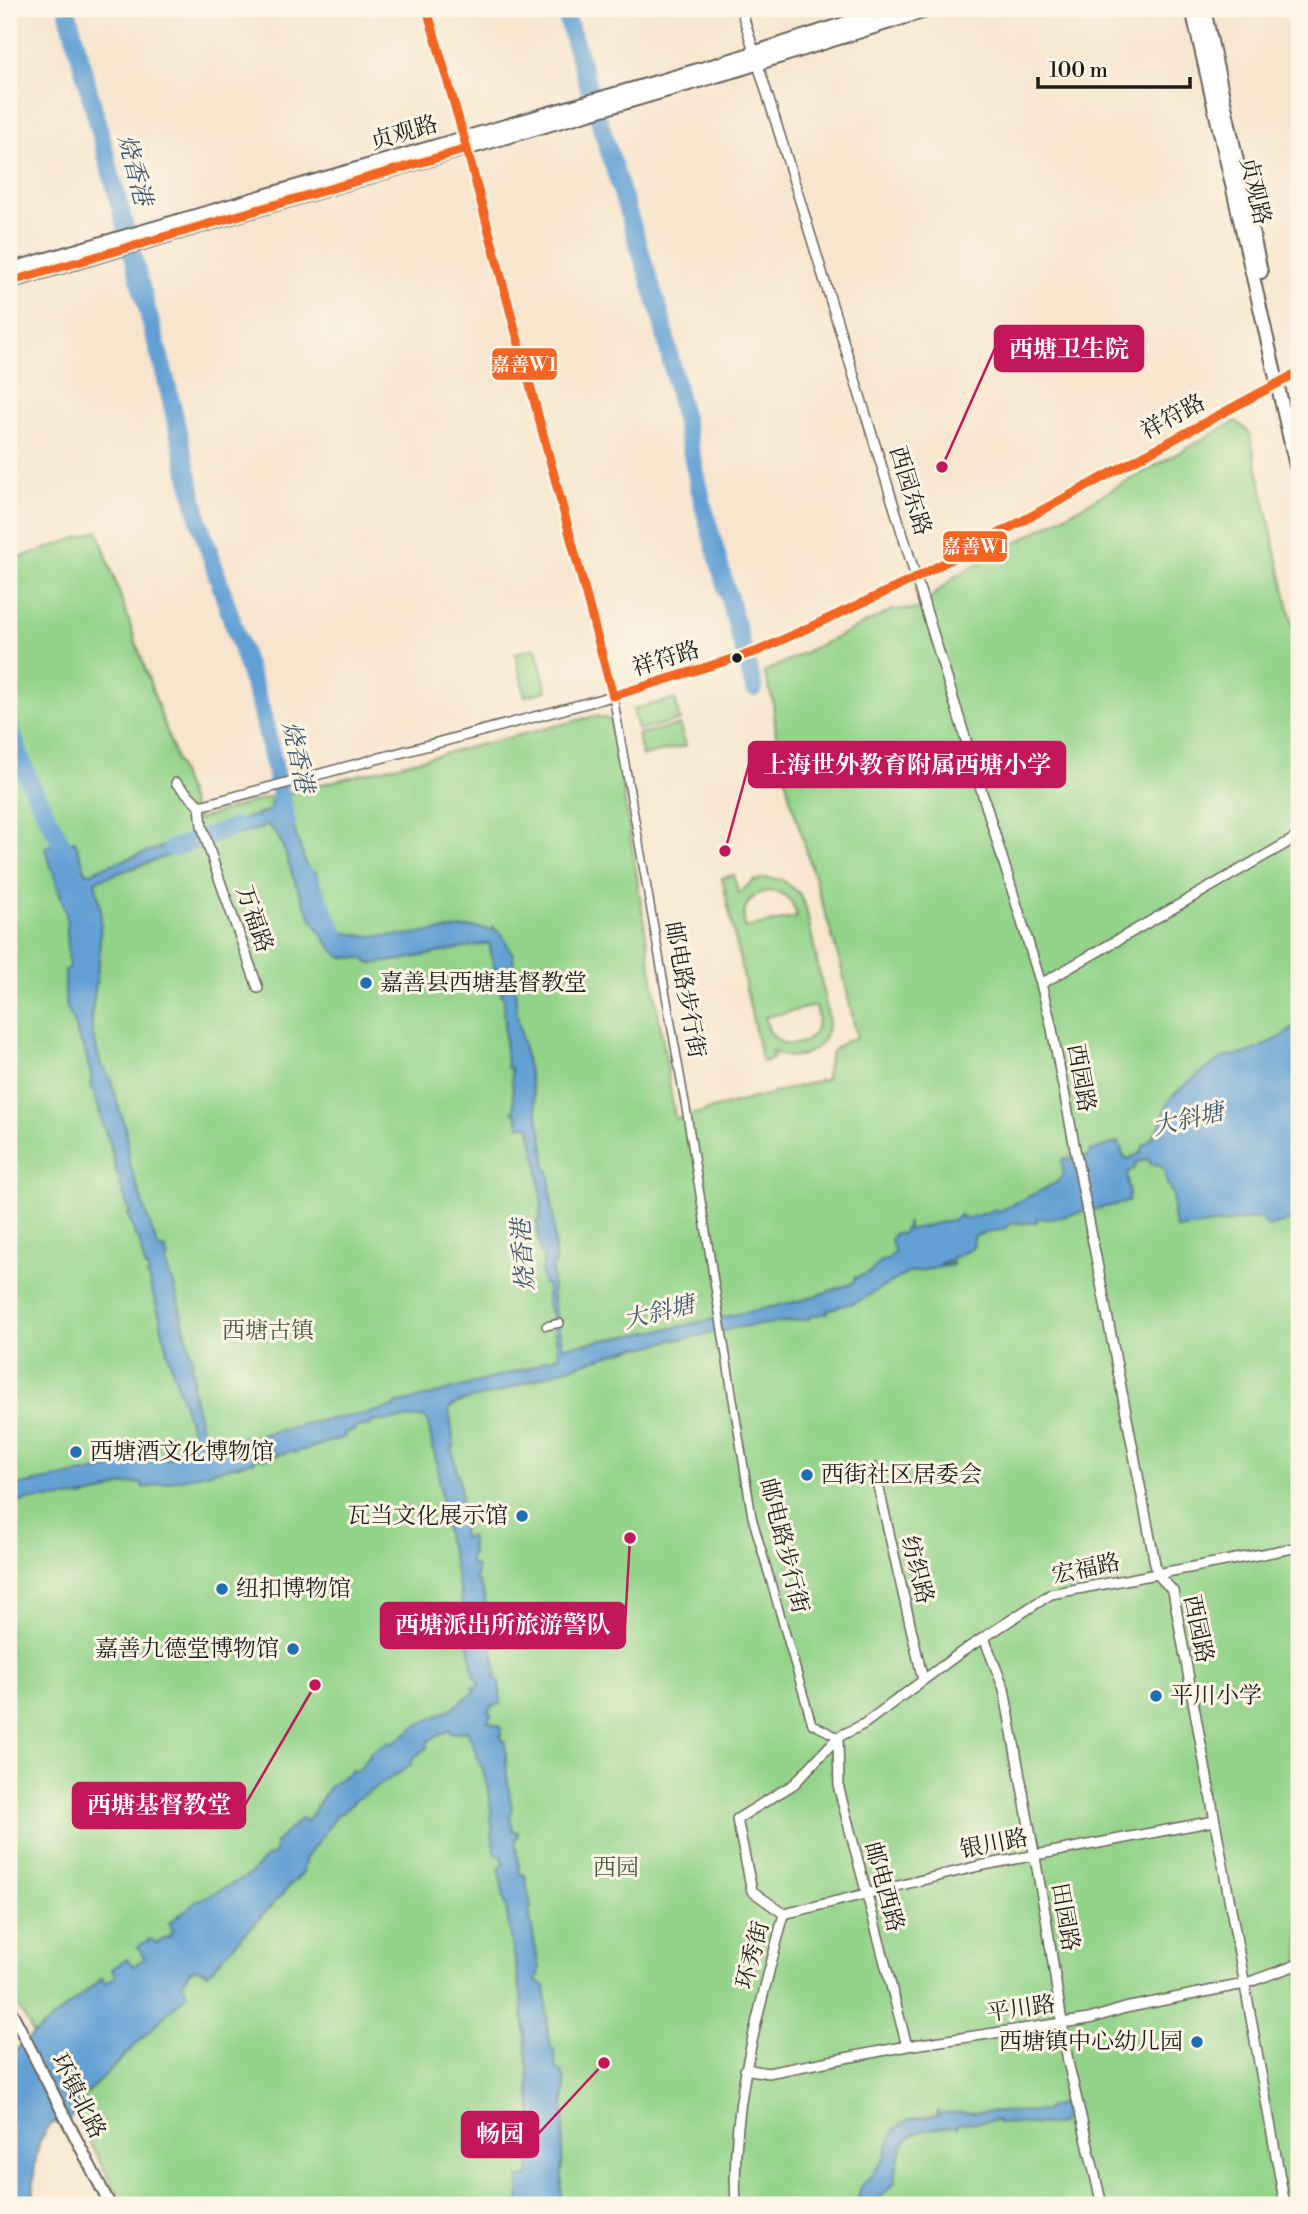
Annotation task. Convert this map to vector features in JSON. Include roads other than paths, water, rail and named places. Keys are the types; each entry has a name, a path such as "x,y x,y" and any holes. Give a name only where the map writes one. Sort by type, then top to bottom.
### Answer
{"main road":[{"path":"632,94 722,74 756,58 890,9"},
{"path":"632,94 931,9"},
{"name":"贞观路","path":"1192,9 1281,381"},
{"name":"贞观路","path":"1205,9 1281,381"},
{"name":"贞观路","path":"9,282 165,230 632,94"},
{"name":"贞观路","path":"9,271 107,248"},
{"path":"1281,381 1299,445"},
{"path":"1281,381 1299,479"}],"street":[{"path":"427,9 613,696"},
{"name":"西园东路","path":"741,9 1041,984"},
{"name":"祥符路","path":"200,806 613,696 758,651 916,579 1299,372"},
{"name":"邮电路步行街","path":"613,696 717,1293 752,1517 812,1724 838,1737"},
{"path":"176,783 200,806"},
{"name":"万福路","path":"200,806 202,826 214,864 258,988"},
{"path":"1041,984 1299,836"},
{"name":"西园路","path":"1041,984 1157,1574 1172,1591 1285,2205"},
{"path":"546,1326 560,1323"},
{"name":"纺织路","path":"874,1468 923,1680"},
{"name":"宏福路","path":"838,1737 864,1724 923,1680 1051,1594 1299,1547"},
{"name":"田园路","path":"984,1638 1004,1689 1071,2074 1102,2205"},
{"name":"邮电西路","path":"838,1737 839,1789 907,2046"},
{"name":"环秀街","path":"736,2205 736,2131 745,2069 784,1914 752,1891 737,1819 794,1784 838,1737"},
{"name":"银川路","path":"784,1914 866,1892 1034,1855 1214,1821"},
{"name":"平川路","path":"745,2069 768,2073 907,2046 1089,2019 1125,2008 1244,1984 1299,1964"},
{"name":"环镇北路","path":"10,2008 110,2205"}],"water":[{"name":"大斜塘","path":"284,799 309,874 315,871 323,892 314,897 322,917 330,926 343,932 379,936 474,927 491,930 494,927 494,930 500,931 513,955 517,1015 543,1141 546,1169 549,1170 555,1243 555,1266 552,1266 553,1302 563,1347 672,1328 799,1301 848,1285 854,1282 854,1278 871,1272 880,1262 889,1259 895,1252 891,1240 894,1233 902,1234 908,1222 908,1230 955,1219 960,1215 966,1219 997,1209 998,1212 1056,1183 1063,1175 1064,1159 1088,1157 1090,1151 1119,1142 1124,1157 1128,1159 1141,1153 1143,1146 1157,1130 1169,1101 1185,1085 1223,1058 1262,1046 1288,1032 1299,1022 1299,1218 1268,1227 1259,1218 1177,1229 1173,1217 1173,1195 1165,1173 1161,1165 1151,1164 1148,1159 1135,1163 1135,1168 1127,1174 1128,1202 1051,1219 1037,1218 1036,1223 1012,1223 1006,1228 974,1236 973,1248 940,1264 953,1262 953,1265 908,1273 859,1301 827,1310 828,1313 810,1316 810,1319 740,1327 643,1348 642,1346 494,1394 467,1400 449,1409 462,1513 467,1513 467,1525 462,1527 463,1538 470,1536 472,1553 469,1560 471,1565 476,1565 475,1578 485,1598 493,1638 496,1680 499,1681 501,1704 493,1705 488,1712 492,1716 487,1721 501,1727 501,1738 505,1742 512,1812 510,1815 513,1831 518,1832 515,1839 520,1874 525,1875 531,1907 529,1911 539,1969 536,1982 545,1986 548,2038 551,2048 554,2049 556,2070 561,2071 565,2079 561,2205 519,2205 520,2178 529,2177 533,2132 522,2000 499,1869 504,1864 501,1856 495,1854 490,1799 474,1748 467,1731 451,1733 449,1730 428,1741 428,1747 414,1757 410,1766 339,1813 306,1858 303,1872 208,1973 198,1969 191,1970 182,1983 187,1994 80,2100 70,2118 64,2122 53,2123 44,2132 35,2164 35,2205 9,2205 9,2055 102,1978 105,1983 115,1977 112,1969 127,1959 133,1966 145,1958 138,1947 150,1939 157,1943 170,1936 172,1930 169,1923 197,1901 250,1875 265,1858 275,1853 275,1843 301,1818 307,1822 330,1786 353,1770 355,1772 361,1768 366,1758 370,1758 369,1754 388,1741 392,1744 416,1726 449,1710 475,1691 472,1687 479,1686 466,1639 468,1628 464,1618 462,1593 447,1541 435,1452 428,1422 424,1417 371,1422 371,1425 355,1427 355,1430 344,1433 345,1437 294,1453 292,1451 263,1459 262,1457 144,1488 141,1483 122,1485 81,1497 28,1500 9,1504 9,1487 186,1454 193,1435 167,1352 139,1239 136,1238 128,1214 130,1213 119,1182 120,1176 117,1175 108,1136 95,1101 95,1093 92,1091 84,1046 65,1001 65,970 69,968 66,913 45,847 75,841 86,872 92,873 193,836 197,846 95,881 101,910 99,962 91,1019 100,1062 110,1078 126,1131 129,1162 157,1245 161,1250 165,1248 168,1259 165,1261 173,1281 192,1358 194,1382 191,1383 205,1446 209,1446 212,1440 254,1436 394,1407 394,1404 535,1366 559,1356 550,1308 547,1305 547,1285 544,1285 541,1270 543,1255 540,1255 537,1221 541,1220 539,1210 542,1208 537,1159 529,1125 520,1126 516,1113 513,1112 511,1068 507,1068 504,998 500,995 503,992 496,989 498,985 489,943 370,964 363,958 340,957 312,920 277,835 267,824 262,828 216,841 212,830 270,810 270,802"},
{"path":"1070,2101 1072,2110 1058,2125 998,2123 997,2120 958,2124 958,2129 957,2126 917,2133 904,2144 895,2183 871,2205 856,2205 861,2187 883,2161 895,2128 908,2120 936,2116 938,2112 939,2116 942,2113 1045,2111"}],"waterway":[{"name":"烧香港","path":"67,9 165,376 200,524 261,708 287,822"},
{"path":"564,9 661,317 704,509 754,688"},
{"path":"9,724 28,779 72,864"},
{"path":"172,848 235,827"},
{"name":"烧香港","path":"306,875 340,942 345,943"}],"place":[{"name":"西塘卫生院","path":"942,467"},
{"name":"上海世外教育附属西塘小学","path":"725,851"},
{"name":"嘉善县西塘基督教堂","path":"366,983"},
{"name":"西塘酒文化博物馆","path":"76,1452"},
{"name":"西街社区居委会","path":"807,1475"},
{"name":"瓦当文化展示馆","path":"522,1516"},
{"name":"西塘派出所旅游警队","path":"630,1538"},
{"name":"纽扣博物馆","path":"222,1589"},
{"name":"嘉善九德堂博物馆","path":"293,1649"},
{"name":"西塘基督教堂","path":"315,1685"},
{"name":"平川小学","path":"1156,1696"},
{"name":"西塘镇中心幼儿园","path":"1197,2042"},
{"name":"畅园","path":"604,2063"}],"park label":[{"name":"西塘古镇","path":"268,1331"},
{"name":"西园","path":"616,1868"}]}
